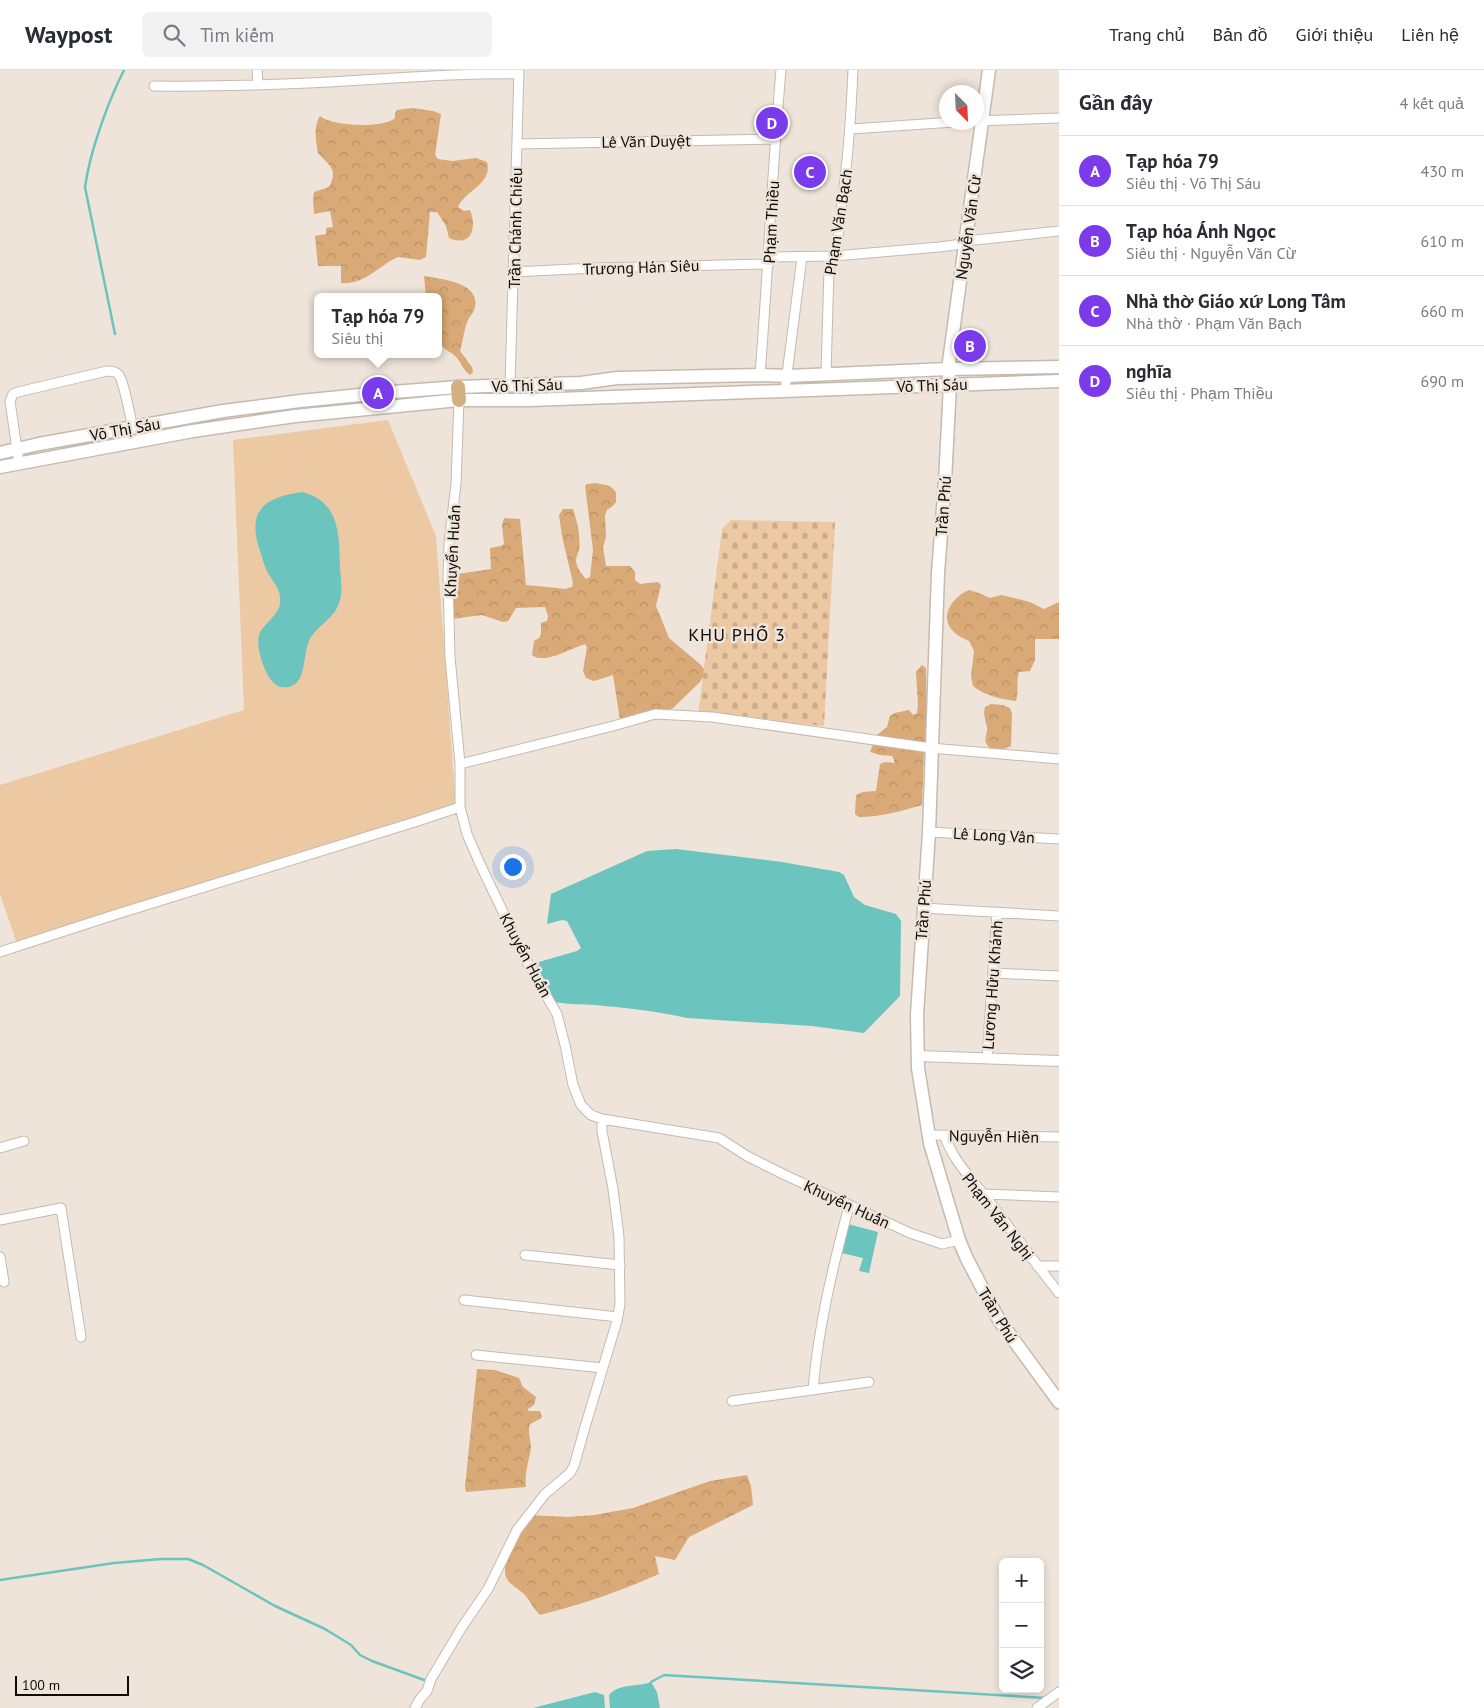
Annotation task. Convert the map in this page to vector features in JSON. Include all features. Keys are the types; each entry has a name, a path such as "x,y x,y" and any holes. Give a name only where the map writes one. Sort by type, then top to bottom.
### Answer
{"main road":[{"name":"Nguyễn Văn Cừ","path":"984,93 988,70"},
{"name":"Nguyễn Văn Cừ","path":"950,384 948,369 966,241 978,130"},
{"name":"Võ Thị Sáu","path":"0,468 193,431 459,394 510,385 581,383 617,378 788,376 948,369 1059,367"},
{"name":"Võ Thị Sáu","path":"0,452 223,411 300,401 459,394 530,400 950,384 1059,382"},
{"name":"Trần Phú","path":"950,384 938,573 932,748 917,1015 920,1081 928,1135 959,1240 967,1259 999,1320 1059,1402"}],"street":[{"path":"257,70 258,85"},
{"name":"Phạm Thiều","path":"760,375 781,70"},
{"name":"Phạm Văn Bạch","path":"826,374 829,269 835,256 851,129 853,70"},
{"path":"154,86 258,85 434,74 519,72"},
{"name":"Trần Chánh Chiếu","path":"510,385 519,72"},
{"path":"984,121 1059,118"},
{"path":"851,129 939,123"},
{"name":"Lê Văn Duyệt","path":"517,144 775,139"},
{"name":"Trương Hán Siêu","path":"513,272 769,261 939,247 955,245 966,241 1059,231"},
{"path":"785,390 802,258"},
{"path":"19,463 10,401 13,394 107,371 114,372 120,376 133,428"},
{"name":"Khuyển Huấn","path":"459,394 455,496 449,543 448,578 450,657 460,764 460,807 467,834 480,864 529,966 557,1014 566,1045 573,1086 581,1105 591,1115 602,1119 719,1138 747,1156 849,1206 910,1232 938,1243 946,1244 959,1240"},
{"path":"460,764 655,714 712,717 932,748 1059,759"},
{"path":"0,952 106,917 460,807"},
{"name":"Lê Long Vân","path":"928,832 1059,839"},
{"path":"924,908 1059,916"},
{"name":"Lương Hữu Khánh","path":"987,1058 997,912"},
{"path":"993,974 1059,976"},
{"path":"918,1056 1059,1061"},
{"path":"416,1708 462,1627 490,1585 517,1530 545,1494 570,1473 574,1466 618,1317 620,1304 620,1265 613,1189 602,1130 602,1119"},
{"name":"Nguyễn Hiền","path":"928,1135 1059,1137"},
{"name":"Phạm Văn Nghị","path":"944,1135 955,1159 968,1178 984,1194 1059,1293"},
{"path":"0,1148 24,1141"},
{"path":"984,1194 1059,1197"},
{"path":"813,1390 816,1351 839,1243 849,1206"},
{"path":"0,1220 61,1208 81,1337"},
{"path":"525,1255 620,1265"},
{"path":"0,1257 4,1282"},
{"path":"1037,1266 1059,1266"},
{"path":"464,1300 618,1317"},
{"path":"476,1355 603,1368"},
{"path":"732,1401 869,1382"},
{"path":"1037,1708 1058,1696"}],"green space":[{"path":"412,108 441,114 435,155 438,159 452,161 476,158 487,162 488,170 486,176 458,207 464,211 470,210 473,223 471,234 463,240 449,238 446,226 437,212 430,212 426,257 420,260 398,257 364,278 350,283 341,283 341,266 318,266 315,236 326,234 326,228 333,227 330,211 314,214 313,198 314,192 329,187 333,171 318,153 316,125 318,120 320,116 345,124 380,124 395,118 397,110"},
{"path":"424,276 458,283 472,292 475,299 475,307 468,320 460,351 472,367 473,372 470,375 457,358 442,345 442,293 426,293"},
{"path":"388,420 436,536 456,809 17,944 0,894 0,785 244,710 233,440"},
{"path":"596,483 610,486 616,495 616,502 607,510 605,516 606,537 603,547 606,566 630,566 635,572 635,580 640,584 658,582 661,585 656,606 669,638 701,665 706,672 700,682 673,708 620,720 613,675 594,681 586,678 583,671 587,647 585,644 551,657 537,658 532,655 534,641 541,634 541,623 547,621 548,616 545,607 516,608 508,621 503,622 482,615 452,619 451,575 491,569 490,548 504,544 502,525 504,518 520,519 526,585 565,589 572,587 573,583 559,515 563,509 573,509 579,540 577,564 586,579 590,577 593,550 585,486"},
{"path":"731,520 835,522 824,726 698,715 722,529"},
{"path":"969,590 990,598 1001,595 1030,602 1044,609 1059,602 1059,639 1035,639 1035,660 1030,671 1019,672 1016,701 988,695 973,686 971,676 974,651 969,641 952,630 947,618 954,601"},
{"path":"922,665 926,668 927,731 924,751 922,805 883,815 859,817 855,814 856,795 863,792 876,791 880,764 885,762 894,763 892,756 870,752 877,735 887,727 890,716 895,713 909,710 913,715 917,713 916,672"},
{"path":"991,704 1010,708 1012,714 1011,746 993,749 986,743 987,729 984,710 985,707"},
{"path":"477,1369 495,1370 519,1378 523,1387 536,1397 534,1405 528,1411 540,1411 542,1418 530,1424 529,1427 531,1448 526,1472 526,1487 466,1492"},
{"path":"747,1475 751,1486 753,1505 689,1537 675,1560 655,1556 659,1574 600,1597 540,1615 526,1596 506,1577 506,1562 529,1515 568,1517 594,1515 633,1508 710,1481"}],"water":[{"path":"302,492 315,497 324,504 331,512 335,522 339,544 341,595 337,609 309,641 300,678 290,687 281,687 271,680 267,673 259,648 259,635 279,608 280,595 263,561 256,535 256,523 262,507 269,502 278,497"},
{"path":"676,849 782,862 839,872 844,875 854,897 865,905 896,914 901,921 900,996 864,1033 812,1026 687,1018 664,1013 556,1002 539,977 535,966 539,962 577,951 581,948 567,921 562,920 547,924 551,894 647,851"},
{"path":"844,1223 878,1232 869,1273 859,1271 863,1258 837,1252"},
{"path":"651,1682 657,1692 660,1708 610,1708 609,1695 613,1691"},
{"path":"595,1692 604,1695 605,1708 533,1708"}],"waterway":[{"path":"115,334 85,187 100,127 124,70"},
{"path":"0,1580 114,1563 188,1559 203,1565 275,1606 325,1629 351,1645 360,1655 424,1680"},
{"path":"651,1682 664,1675 1045,1698"}],"place":[{"name":"nghĩa","path":"772,123"},
{"name":"Nhà thờ Giáo xứ Long Tâm","path":"810,172"},
{"name":"Tạp hóa Ánh Ngọc","path":"970,346"},
{"name":"Tạp hóa 79","path":"378,393"}],"district":[{"name":"KHU PHỐ 3","path":"737,634"}]}
